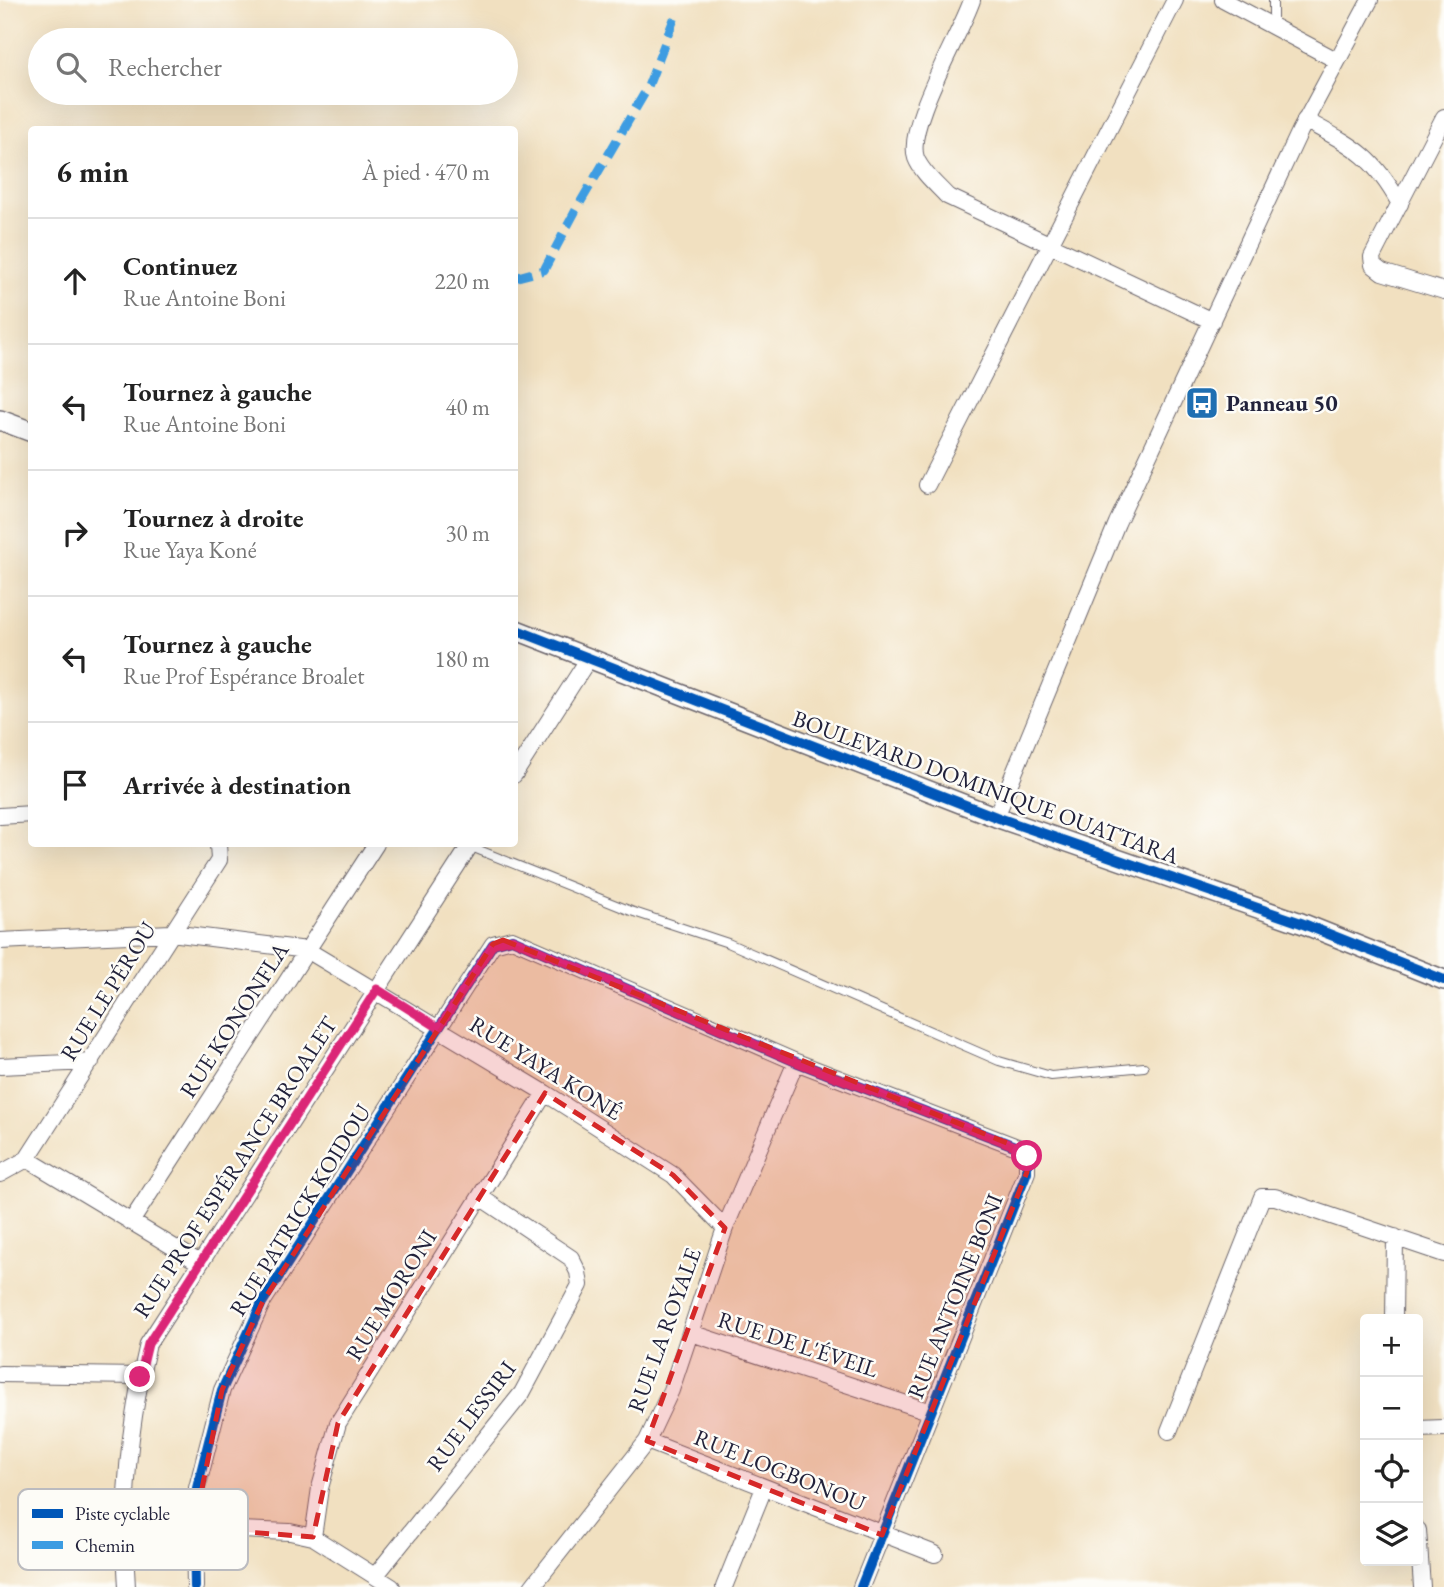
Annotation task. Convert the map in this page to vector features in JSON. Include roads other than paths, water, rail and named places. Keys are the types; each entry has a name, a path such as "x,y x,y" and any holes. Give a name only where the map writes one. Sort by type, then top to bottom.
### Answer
{"street":[{"path":"972,0 965,23 945,57 926,104 915,145 916,158 927,175 947,196 1212,321"},
{"path":"927,485 1175,0"},
{"path":"1223,0 1336,60"},
{"path":"996,817 1117,523 1305,120 1370,0"},
{"path":"1444,117 1373,257 1373,265 1382,272 1444,291"},
{"path":"1305,120 1363,152 1383,174 1400,204"},
{"path":"0,420 28,430"},
{"name":"BOULEVARD DOMINIQUE OUATTARA","path":"518,631 996,817 1301,923 1444,980"},
{"path":"518,769 589,658"},
{"path":"0,816 28,814"},
{"name":"RUE LE PÉROU","path":"27,1159 219,860 218,847"},
{"name":"RUE KONONFLA","path":"131,1222 374,847"},
{"name":"RUE PROF ESPÉRANCE BROALET","path":"127,1489 134,1403 148,1344 469,847"},
{"name":"RUE YAYA KONÉ","path":"0,940 171,933 307,950 377,989 673,1175 724,1228"},
{"name":"RUE ANTOINE BONI","path":"439,1028 493,944 512,939 796,1062 1017,1147 1027,1156 1027,1172 861,1587"},
{"name":"RUE PATRICK KOIDOU","path":"197,1489 222,1390 262,1303 439,1028"},
{"path":"0,1066 91,1062"},
{"name":"RUE LA ROYALE","path":"532,1587 647,1441 671,1390 724,1228 796,1062"},
{"name":"RUE MORONI","path":"313,1537 320,1488 338,1423 545,1093"},
{"path":"0,1174 27,1159 200,1264"},
{"path":"1169,1431 1262,1197 1275,1196 1444,1254"},
{"name":"RUE LESSIRI","path":"376,1575 522,1393 580,1285 578,1272 570,1258 480,1197"},
{"path":"1394,1314 1395,1237"},
{"name":"RUE DE L'ÉVEIL","path":"691,1333 931,1412"},
{"path":"0,1374 140,1377"},
{"path":"1423,1429 1444,1428"},
{"name":"RUE LOGBONOU","path":"647,1441 936,1554"},
{"path":"724,1587 764,1488"},
{"path":"248,1530 290,1532 313,1537 391,1587"},
{"path":"1421,1566 1422,1587"}],"lane":[{"path":"1273,0 1273,27"},
{"path":"475,847 631,911 728,943 999,1061 1051,1076 1144,1067"}],"place":[{"name":"Panneau 50","path":"1202,403"}]}
